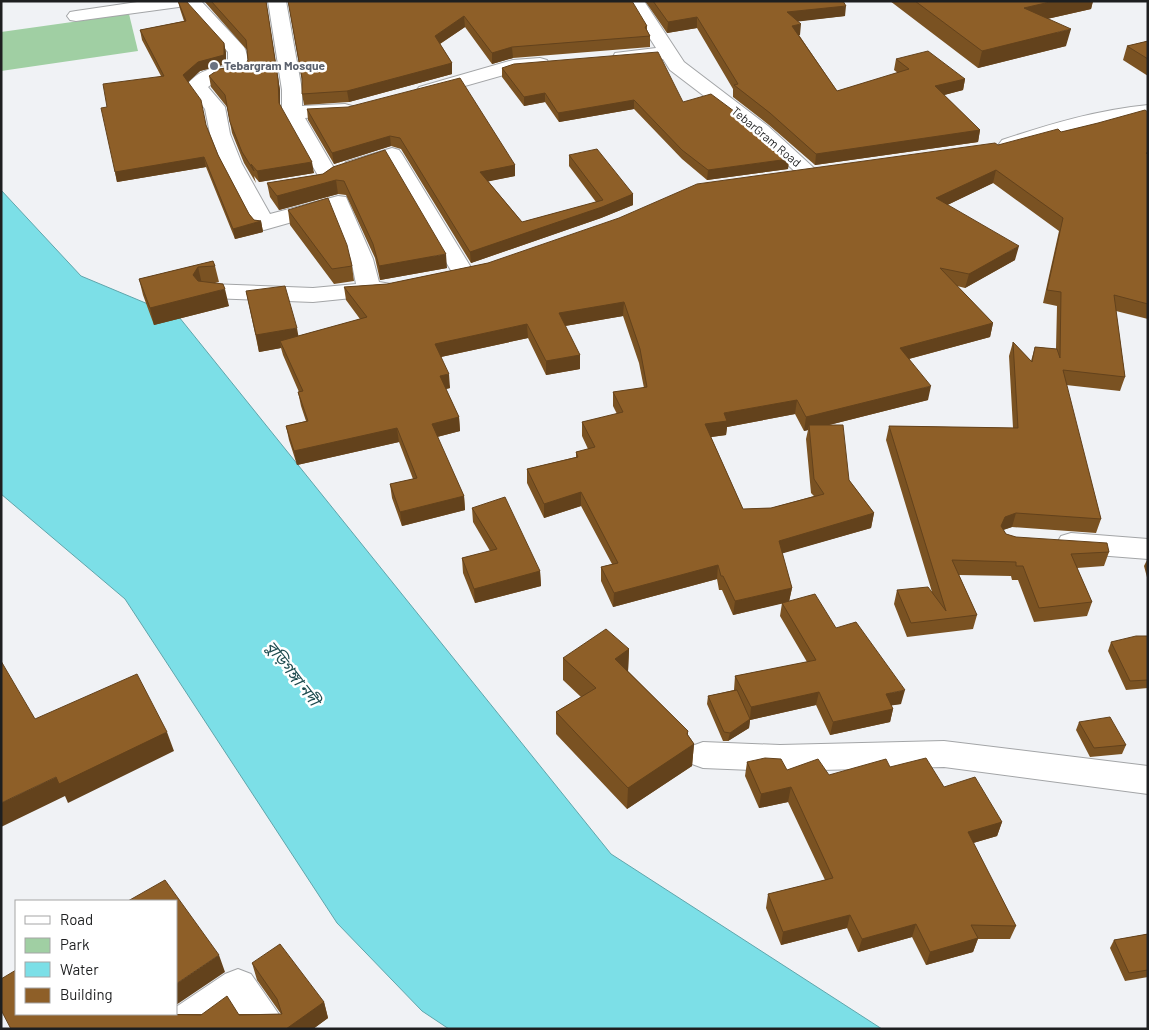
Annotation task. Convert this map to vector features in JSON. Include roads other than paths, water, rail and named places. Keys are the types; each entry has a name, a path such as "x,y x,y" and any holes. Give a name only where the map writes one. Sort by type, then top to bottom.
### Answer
{"street":[{"path":"76,16 185,1"},
{"path":"191,1 237,51 238,71 215,73 198,85 204,96 215,107 220,134 232,164 256,191 264,223 338,202 362,259 369,289"},
{"path":"277,1 292,90 292,113 318,179 392,154 463,274"},
{"name":"TebarGram Road","path":"635,1 677,66 817,172 780,176"},
{"path":"600,59 668,53"},
{"path":"412,95 513,66 561,62"},
{"path":"292,113 349,110 367,105"},
{"path":"986,148 1004,146 1080,121 1123,113 1148,111"},
{"path":"1123,113 1148,122"},
{"path":"210,291 313,295 369,289 388,289 407,285"},
{"path":"1041,541 1148,549"},
{"path":"703,755 780,758 944,754 1148,780"},
{"path":"175,1029 238,986 267,1029"}],"water":[{"name":"বুড়িগঙ্গা নদী","path":"1,190 81,276 179,317 611,854 882,1029 449,1029 422,1011 337,923 125,599 1,494"}],"place":[{"name":"Tebargram Mosque","path":"214,66"}]}
